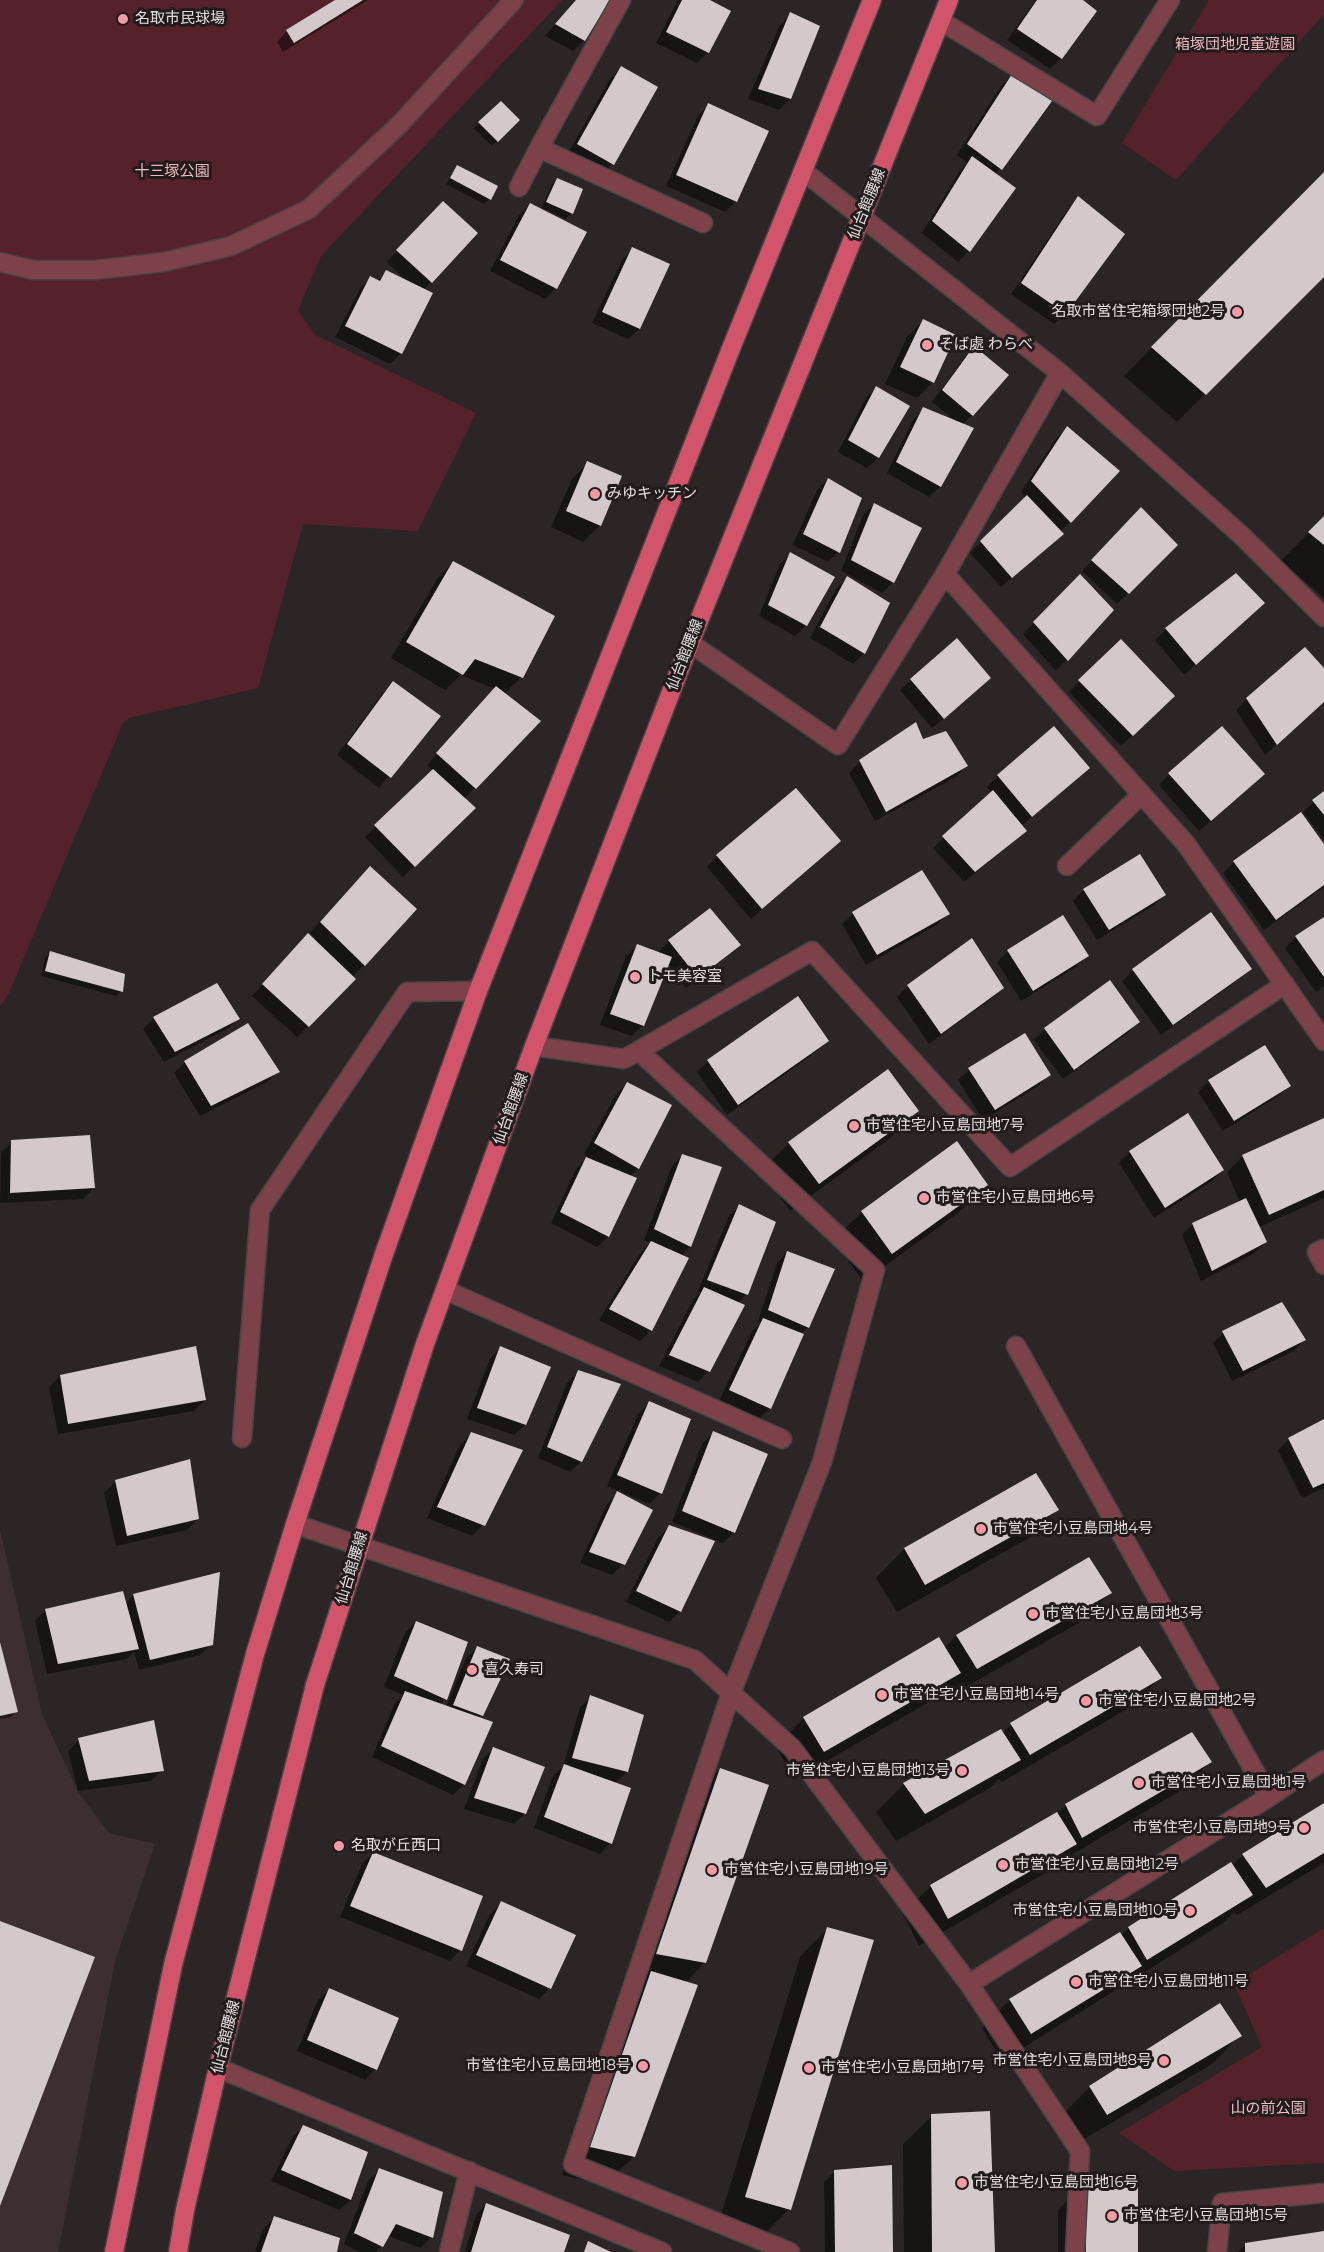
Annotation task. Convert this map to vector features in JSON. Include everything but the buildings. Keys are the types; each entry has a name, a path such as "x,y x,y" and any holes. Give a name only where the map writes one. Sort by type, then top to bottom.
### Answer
{"main road":[{"path":"114,2252 173,1965 255,1654 295,1524 384,1254 478,991 872,0"},
{"name":"仙台館腰線","path":"178,2252 185,2210 218,2068 315,1685 425,1344 534,1046 690,643 949,0"}],"street":[{"path":"0,262 33,270 95,270 164,262 231,246 309,209 399,125 514,0"},
{"path":"519,187 621,0"},
{"path":"941,21 1097,116 1170,0"},
{"path":"539,148 703,223"},
{"path":"803,171 1060,374 1241,535 1324,617"},
{"path":"690,643 838,744 945,574 1060,374"},
{"path":"945,574 1186,844 1324,1041"},
{"path":"1067,866 1142,794"},
{"path":"534,1046 624,1059 812,951 1010,1167 1285,984"},
{"path":"242,1438 260,1210 408,992 478,991"},
{"path":"639,1051 875,1270 822,1462 731,1693 573,2164 790,2252"},
{"path":"1324,1248 1317,1252 1324,1265"},
{"path":"445,1290 782,1439"},
{"path":"1016,1346 1269,1797"},
{"path":"295,1524 695,1660 792,1748 969,1984 1080,2151 1075,2252"},
{"path":"969,1984 1269,1797 1324,1760"},
{"path":"218,2068 662,2252"},
{"path":"449,2252 469,2171"},
{"path":"1217,2252 1222,2203 1324,2193"}],"shaded area":[{"path":"0,1529 42,1714 78,1792 109,1833 155,1844 115,1961 58,2252 0,2252"}],"green space":[{"name":"十三塚公園","path":"0,0 562,0 321,256 298,310 315,335 476,413 418,531 303,524 258,688 129,718 123,723 9,993 0,1006"},
{"name":"箱塚団地児童遊園","path":"1209,0 1324,0 1324,14 1176,180 1122,143"},
{"name":"山の前公園","path":"1324,1928 1324,2163 1174,2171 1119,2133 1262,2047 1234,1984"}],"place":[{"name":"名取市民球場","path":"123,19"},
{"name":"名取市営住宅箱塚団地2号","path":"1237,312"},
{"name":"そば處 わらべ","path":"927,345"},
{"name":"みゆキッチン","path":"595,494"},
{"name":"トモ美容室","path":"635,977"},
{"name":"市営住宅小豆島団地7号","path":"854,1126"},
{"name":"市営住宅小豆島団地6号","path":"924,1198"},
{"name":"市営住宅小豆島団地4号","path":"981,1529"},
{"name":"市営住宅小豆島団地3号","path":"1033,1614"},
{"name":"喜久寿司","path":"472,1670"},
{"name":"市営住宅小豆島団地14号","path":"882,1695"},
{"name":"市営住宅小豆島団地2号","path":"1086,1701"},
{"name":"市営住宅小豆島団地13号","path":"962,1771"},
{"name":"市営住宅小豆島団地1号","path":"1139,1783"},
{"name":"市営住宅小豆島団地9号","path":"1304,1828"},
{"name":"名取が丘西口","path":"339,1846"},
{"name":"市営住宅小豆島団地12号","path":"1003,1865"},
{"name":"市営住宅小豆島団地19号","path":"712,1870"},
{"name":"市営住宅小豆島団地10号","path":"1190,1911"},
{"name":"市営住宅小豆島団地11号","path":"1076,1982"},
{"name":"市営住宅小豆島団地8号","path":"1164,2061"},
{"name":"市営住宅小豆島団地18号","path":"643,2066"},
{"name":"市営住宅小豆島団地17号","path":"809,2068"},
{"name":"市営住宅小豆島団地16号","path":"962,2183"},
{"name":"市営住宅小豆島団地15号","path":"1112,2216"}]}
